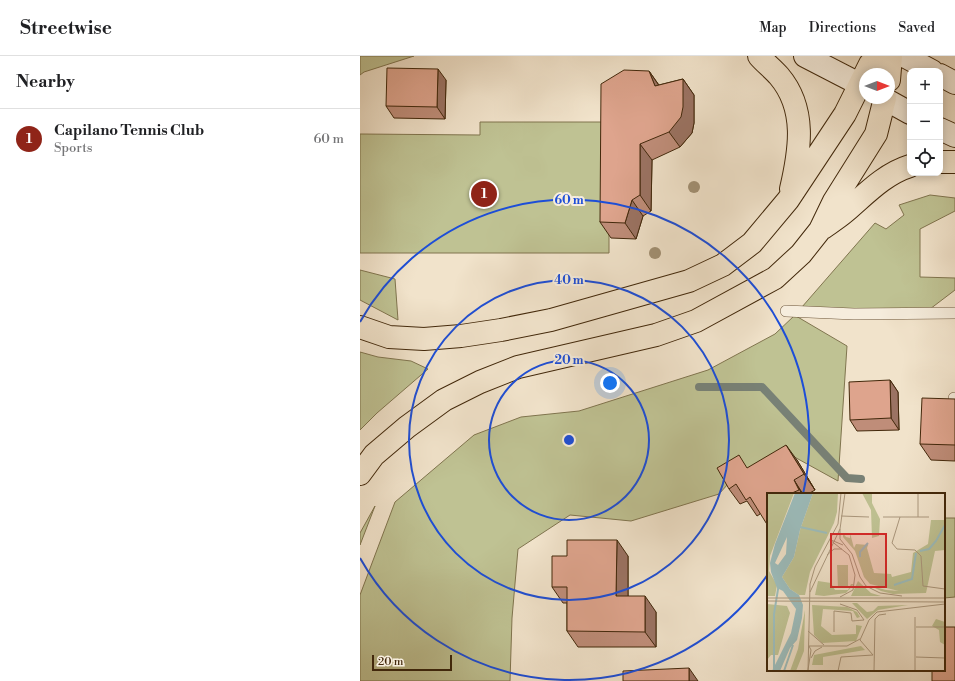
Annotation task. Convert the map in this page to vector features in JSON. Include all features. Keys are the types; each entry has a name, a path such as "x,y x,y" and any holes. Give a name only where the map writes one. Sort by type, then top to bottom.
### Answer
{"highway":[{"path":"758,56 779,76 791,95 796,111 800,135 799,156 788,200"},
{"path":"868,68 870,64 881,56"},
{"path":"889,68 891,56"},
{"path":"360,327 389,337 424,339 461,336 551,320 690,281 723,265 752,244 788,200 845,114 859,89"},
{"path":"360,474 374,455 407,427 444,400 480,382 518,367 656,335 696,321 775,278 801,254 820,230 834,201 876,134 883,104"},
{"path":"943,162 955,162"},
{"path":"820,230 845,213 863,195 880,182 907,168"}],"main road":[{"path":"805,56 859,78"},
{"path":"904,56 926,68"},
{"path":"943,77 955,83"},
{"path":"895,102 907,111"},
{"path":"943,130 955,136"}],"lane":[{"path":"786,311 854,314 955,313"}],"green space":[{"path":"360,56 414,56 364,72 360,75"},
{"path":"480,122 609,122 609,253 360,253 360,134 480,135"},
{"path":"930,195 955,198 955,211 920,229 920,277 955,278 955,290 930,309 796,316 847,346 838,481 789,454 728,484 719,494 631,521 570,515 518,549 512,618 510,681 360,681 360,595 395,502 474,435 521,417 579,411 708,370 775,334 795,315 875,223 886,229 904,215 899,205"},
{"path":"360,270 395,279 398,320 360,300"},
{"path":"360,352 378,357 411,361 428,369 377,413 360,430"},
{"path":"375,506 360,545 360,533"},
{"path":"945,518 955,518 955,597 945,598"}],"building":[{"path":"387,68 438,69 437,107 386,106"},
{"path":"624,70 649,71 655,86 683,79 683,107 681,117 669,132 640,144 640,195 632,200 625,223 600,222 601,84"},
{"path":"890,380 891,418 850,420 849,382"},
{"path":"922,398 955,399 955,445 920,444"},
{"path":"786,445 804,474 794,480 799,490 792,493 767,493 767,524 750,497 746,500 736,484 729,489 717,468 739,455 747,468"},
{"path":"567,540 617,540 616,596 645,596 645,632 567,631 567,587 552,587 552,556 567,556"},
{"path":"945,627 955,627 955,681 932,681 932,671 945,671"},
{"path":"689,668 689,681 623,681 623,671"}],"waterway":[{"path":"699,387 762,387 847,478 861,479"}],"place":[{"name":"Capilano Tennis Club","path":"484,194"}]}
